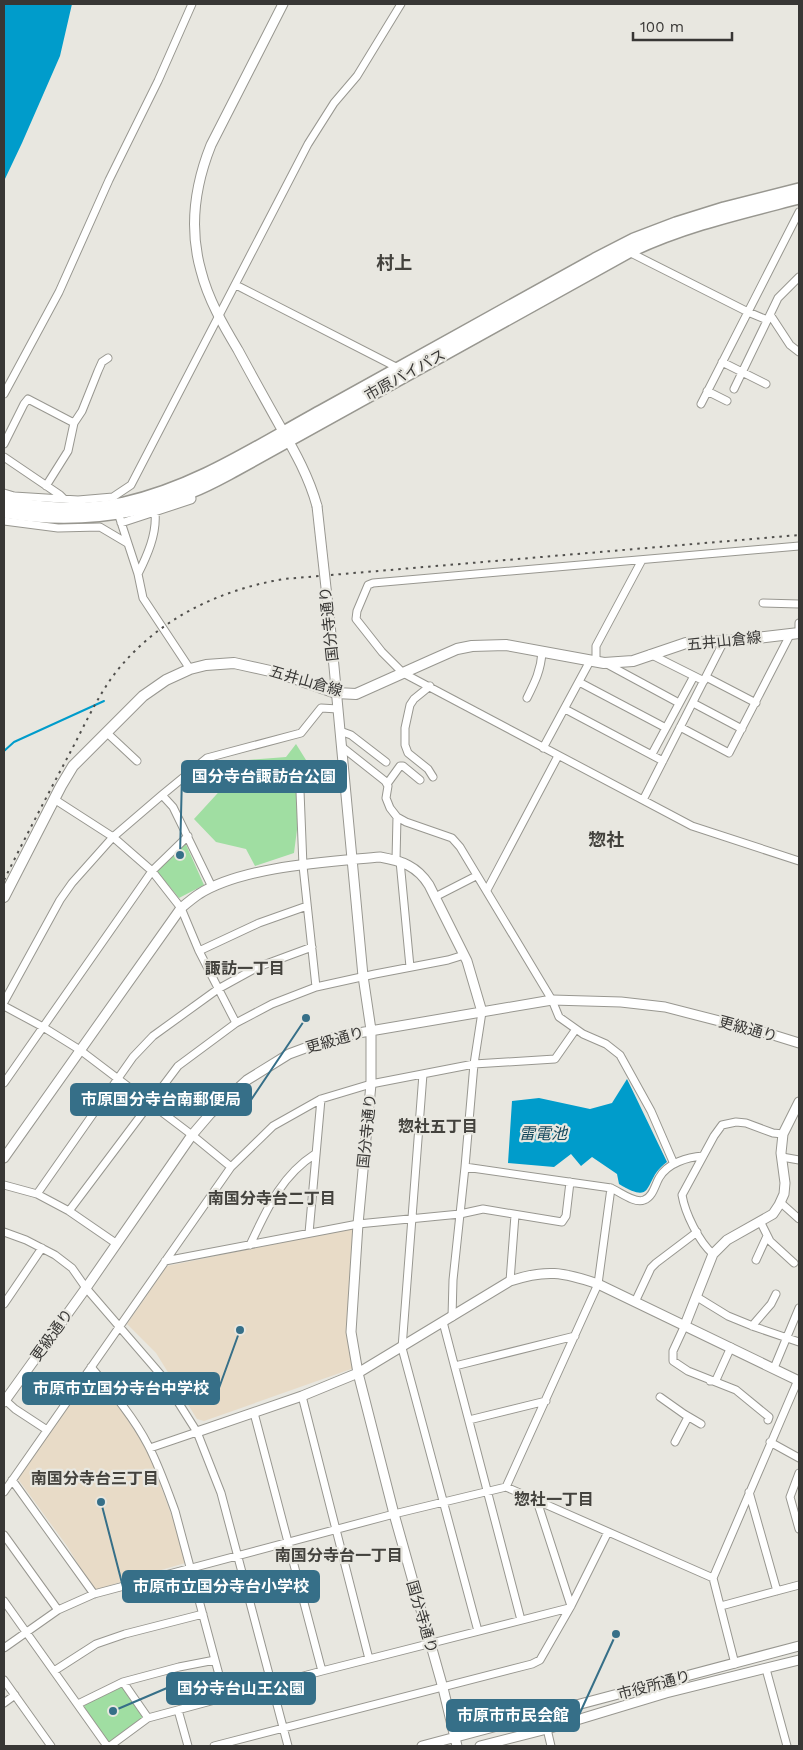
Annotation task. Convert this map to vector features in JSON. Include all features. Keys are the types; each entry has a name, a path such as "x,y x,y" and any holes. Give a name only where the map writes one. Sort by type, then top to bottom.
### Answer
{"highway":[{"name":"市原バイパス","path":"4,512 37,516 120,518 191,492 229,474 286,436 398,368 634,239 707,213 799,189"},
{"name":"市原バイパス","path":"4,502 59,508 86,508 108,506 148,497 202,476 286,436 629,252 670,234 799,198"}],"main road":[{"name":"五井山倉線","path":"4,898 54,799 73,766 149,692 166,680 190,668 220,663 244,664 279,673 336,693 356,694 457,649 472,646 506,645 597,662 633,661 686,643 724,641 797,631"}],"street":[{"path":"4,394 58,292 109,180 158,81 192,4"},
{"name":"国分寺通り","path":"283,4 211,144 203,164 198,185 195,235 201,271 218,316 308,478 317,506 363,976 371,1030 372,1084 358,1224 351,1332 358,1373 394,1514 443,1688 457,1746"},
{"path":"4,493 14,496 78,500 113,497 131,485 180,395 218,316 236,285 308,144 334,103 357,76 401,4"},
{"path":"701,404 799,212"},
{"path":"792,226 799,229"},
{"path":"629,252 748,312 769,318 790,345 799,352"},
{"path":"734,389 781,294 799,277"},
{"path":"236,285 398,368"},
{"path":"46,486 68,451 74,423 82,411 102,362 108,358"},
{"path":"722,362 766,384"},
{"path":"707,391 727,401"},
{"path":"4,444 28,399 74,423"},
{"path":"4,457 64,499"},
{"path":"190,668 143,598 138,574 120,518 155,513 191,500 191,492"},
{"path":"138,574 148,550 156,522 155,513"},
{"path":"4,521 58,528 100,527 127,542"},
{"path":"799,546 373,583 368,585 356,619 382,652 403,673 692,826 799,861"},
{"path":"543,748 579,682 597,662 596,646 642,560"},
{"path":"763,604 799,604"},
{"path":"680,728 729,754 797,631 799,623"},
{"path":"643,800 724,641"},
{"path":"527,698 537,678 542,652"},
{"path":"650,654 694,676 705,679 756,703"},
{"path":"597,662 679,703"},
{"path":"652,754 694,676"},
{"path":"579,682 666,728"},
{"path":"430,686 414,699 410,705 405,745 408,753 428,769 433,777"},
{"path":"693,703 742,729"},
{"path":"4,1002 72,883 113,837 162,794 207,758 301,733 321,708 338,709"},
{"path":"565,709 664,760"},
{"path":"340,731 351,734 386,762"},
{"path":"106,732 137,761"},
{"path":"342,747 387,784"},
{"path":"486,890 558,756"},
{"path":"420,780 403,766 400,766 387,784 386,798 390,808 397,817 452,838 460,847 552,1000 559,1017 583,1034 606,1044 620,1055 651,1111 674,1164"},
{"path":"300,791 303,866 316,987"},
{"path":"162,794 173,807 212,887"},
{"path":"54,799 113,837 152,871 181,908 199,951 236,1023"},
{"path":"397,817 398,861 410,967"},
{"path":"4,1083 152,871 188,836"},
{"path":"4,1158 181,908 198,894 231,880 264,871 380,857 398,861 422,873 464,955 482,1012 474,1064 453,1280 452,1317"},
{"path":"435,897 476,876"},
{"path":"199,951 259,923 308,906"},
{"path":"37,1194 133,1057 154,1036 218,989 258,967 312,947"},
{"path":"69,1211 178,1066 236,1023 272,1004 316,987 448,960 464,955"},
{"name":"更級通り","path":"4,1400 86,1288 192,1135 210,1114 247,1080 288,1054 335,1037 552,1000 621,1002 666,1007 799,1043"},
{"path":"4,1006 80,1050 151,1103 231,1167"},
{"path":"4,1492 231,1167 273,1126 321,1099 372,1084 474,1064 554,1059 576,1029"},
{"path":"423,1074 402,1348 478,1632"},
{"path":"309,1233 321,1099"},
{"path":"768,1420 769,1417 736,1390 688,1371 673,1361 674,1351 713,1254 727,1240 772,1214 784,1194 783,1134 799,1102"},
{"path":"713,1254 706,1248 697,1232 682,1195 719,1128 727,1124 746,1123 773,1133 783,1134"},
{"path":"250,1245 270,1202 285,1181 315,1154"},
{"path":"465,1167 612,1188 635,1200 644,1200 651,1195 663,1172 674,1164 704,1156"},
{"path":"782,1157 799,1160"},
{"path":"165,1261 358,1224 460,1214 483,1209 562,1222 566,1216 570,1182"},
{"path":"4,1185 37,1194 69,1211 117,1244"},
{"path":"506,1488 598,1284 612,1188"},
{"path":"780,1202 799,1219"},
{"path":"510,1282 515,1215"},
{"path":"760,1222 770,1241 794,1263"},
{"path":"635,1302 651,1268 697,1232"},
{"path":"4,1233 26,1240 56,1255 72,1268 86,1288 161,1375 196,1432 221,1493 288,1746"},
{"path":"756,1260 767,1236"},
{"path":"4,1304 42,1248"},
{"path":"150,1448 302,1396 358,1373 510,1282 525,1276 546,1272 570,1275 598,1284 798,1380 748,1492 713,1578 735,1664"},
{"path":"752,1326 771,1304 776,1294"},
{"path":"697,1296 728,1316 799,1342"},
{"path":"774,1368 799,1308"},
{"path":"443,1322 521,1620"},
{"path":"455,1366 574,1336"},
{"path":"710,1381 716,1380 731,1347"},
{"path":"91,1367 118,1398 150,1448 175,1510 225,1697"},
{"path":"302,1396 369,1658"},
{"path":"660,1397 700,1424"},
{"path":"4,1400 47,1430"},
{"path":"469,1420 546,1400"},
{"path":"254,1413 322,1671"},
{"path":"675,1442 688,1417"},
{"path":"770,1442 799,1458"},
{"path":"799,1473 797,1483 790,1496 799,1530"},
{"path":"12,1480 94,1594"},
{"path":"4,1648 58,1610 94,1594 394,1514 506,1488 713,1578"},
{"path":"748,1492 777,1591"},
{"path":"537,1501 570,1607"},
{"path":"214,1746 443,1688 532,1664 540,1660 570,1607 608,1532"},
{"path":"4,1535 58,1610"},
{"path":"721,1606 799,1585"},
{"path":"4,1601 109,1746 148,1718 369,1658 478,1632 570,1607"},
{"path":"54,1671 96,1644 125,1634 203,1614"},
{"name":"市役所通り","path":"422,1746 799,1646"},
{"path":"78,1704 124,1682 179,1667 215,1660"},
{"name":"市役所通り","path":"480,1746 547,1729 666,1693 799,1660"},
{"path":"766,1669 786,1746"},
{"path":"4,1680 51,1746"},
{"path":"124,1682 148,1718"},
{"path":"4,1703 15,1695"},
{"path":"178,1710 188,1746"},
{"path":"547,1729 551,1746"}],"shaded area":[{"path":"353,1228 347,1335 354,1368 204,1421 197,1419 156,1353 127,1324 167,1266"},
{"path":"92,1373 119,1406 149,1453 175,1525 185,1563 94,1590 67,1546 18,1479"}],"green space":[{"path":"296,744 306,760 294,853 255,866 246,849 216,842 194,819 248,760 286,757"},
{"path":"184,840 204,885 179,898 156,870"},
{"path":"121,1686 143,1716 141,1720 110,1742 107,1741 84,1707 86,1702"}],"water":[{"path":"4,4 72,4 60,56 4,181"},
{"name":"雷電池","path":"627,1079 667,1162 659,1169 644,1192 639,1193 619,1184 617,1174 592,1157 581,1166 571,1154 554,1167 508,1163 512,1101 539,1098 590,1109 612,1103"}],"waterway":[{"path":"4,751 14,742 104,701"}],"railway":[{"path":"4,880 91,711 113,676 148,639 168,624 212,600 235,591 284,579 799,535"}],"place":[{"name":"国分寺台諏訪台公園","path":"180,855"},
{"name":"市原国分寺台南郵便局","path":"306,1018"},
{"name":"市原市立国分寺台中学校","path":"240,1330"},
{"name":"市原市立国分寺台小学校","path":"101,1502"},
{"name":"市原市市民会館","path":"616,1634"},
{"name":"国分寺台山王公園","path":"113,1711"}],"district":[{"name":"村上","path":"394,263"},
{"name":"惣社","path":"606,840"},
{"name":"諏訪一丁目","path":"245,968"},
{"name":"惣社五丁目","path":"438,1126"},
{"name":"南国分寺台二丁目","path":"272,1198"},
{"name":"南国分寺台三丁目","path":"95,1478"},
{"name":"惣社一丁目","path":"554,1499"},
{"name":"南国分寺台一丁目","path":"339,1555"}]}
